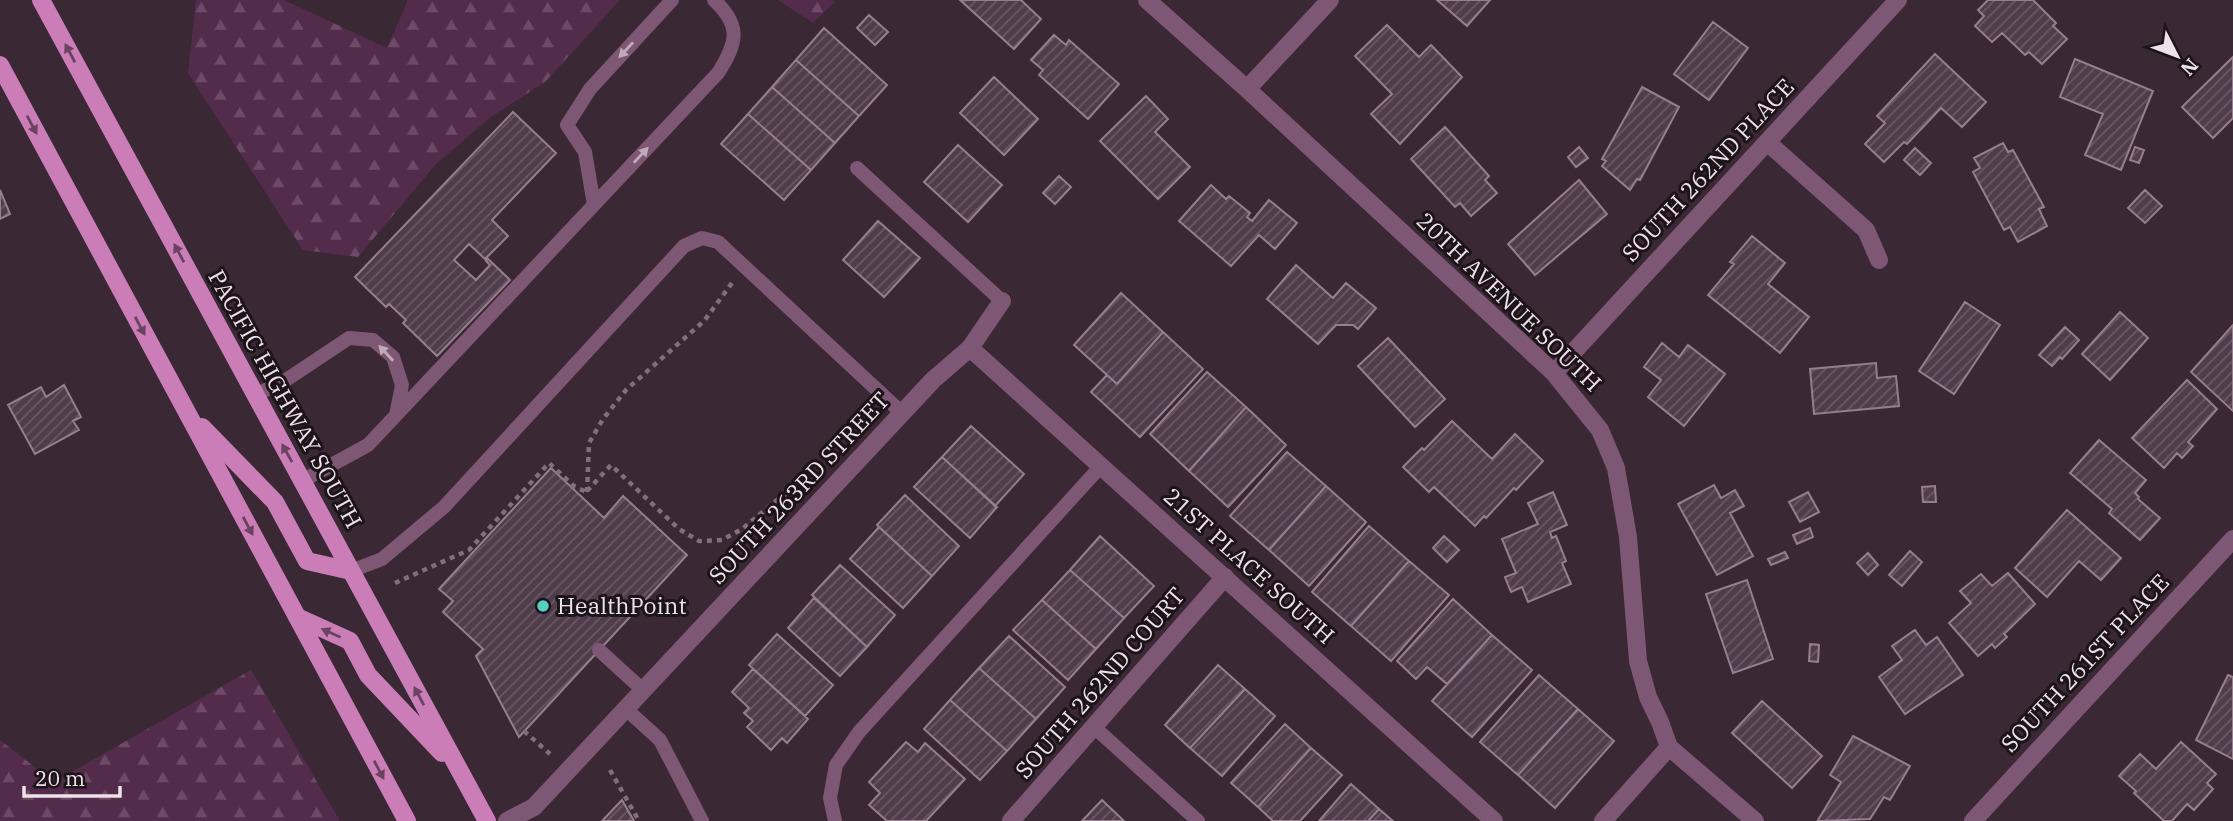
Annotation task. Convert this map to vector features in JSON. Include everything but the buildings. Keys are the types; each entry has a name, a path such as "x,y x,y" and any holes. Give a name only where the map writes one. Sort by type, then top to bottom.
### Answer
{"main road":[{"name":"PACIFIC HIGHWAY SOUTH","path":"41,0 486,821"},
{"path":"0,65 407,821"},
{"path":"187,412 275,502 307,561 351,570"},
{"path":"297,617 350,641 368,676 459,770"}],"street":[{"name":"20TH AVENUE SOUTH","path":"1147,0 1554,373 1600,430 1616,468 1628,537 1642,680 1669,747 1755,821"},
{"path":"1247,89 1330,0"},
{"name":"SOUTH 262ND PLACE","path":"1554,373 1898,0"},
{"path":"1767,142 1866,230 1879,260"},
{"name":"SOUTH 263RD STREET","path":"507,821 534,807 933,380 970,348 1002,301"},
{"name":"21ST PLACE SOUTH","path":"970,348 1494,821"},
{"name":"SOUTH 261ST PLACE","path":"1973,821 2233,539"},
{"name":"SOUTH 262ND COURT","path":"1010,821 1225,577"},
{"path":"1604,821 1669,747"}],"lane":[{"path":"594,205 585,152 567,125 590,89 672,0"},
{"path":"302,481 369,445 718,73 732,45 734,24 714,0"},
{"path":"857,168 1002,301"},
{"path":"351,570 382,559 443,507 684,246 702,237 718,242 902,413"},
{"path":"255,395 286,380 349,338 373,340 393,357 402,385 396,416"},
{"path":"835,821 831,798 836,765 859,732 1102,465"},
{"path":"599,650 644,691"},
{"path":"626,709 660,740 702,821"},
{"path":"1094,727 1198,821"}],"path":[{"path":"587,492 589,443 603,419 626,390 704,321 745,267"},
{"path":"395,583 469,550 549,463 575,487 587,492"},
{"path":"587,492 611,465 679,528 699,541 722,540 741,529 783,495 789,500"},
{"path":"524,731 550,755"},
{"path":"610,770 639,821"}],"green space":[{"path":"196,0 284,0 387,48 408,0 620,0 545,82 492,116 436,164 358,257 303,250 188,73"},
{"path":"778,0 833,0 835,2 813,23"},
{"path":"251,670 340,821 0,821 0,740 54,782"}],"place":[{"name":"HealthPoint","path":"543,606"}]}
